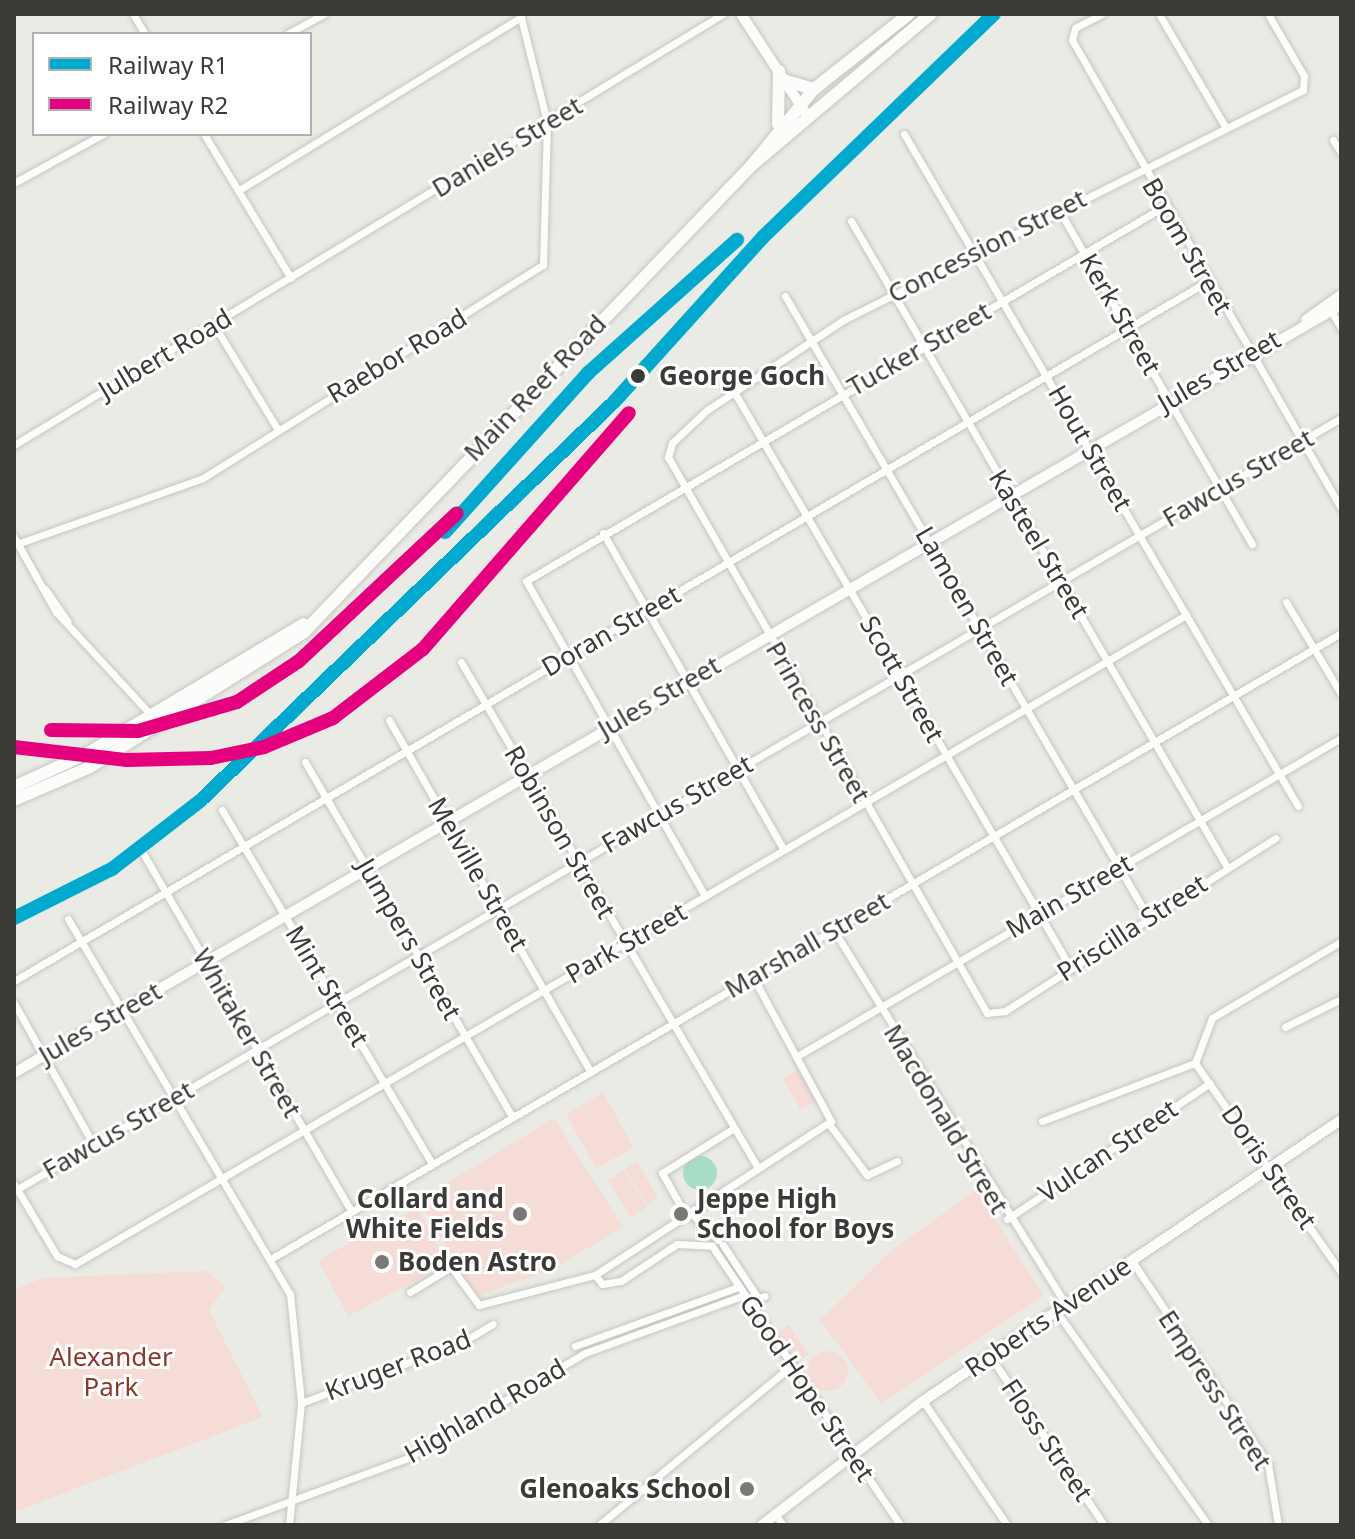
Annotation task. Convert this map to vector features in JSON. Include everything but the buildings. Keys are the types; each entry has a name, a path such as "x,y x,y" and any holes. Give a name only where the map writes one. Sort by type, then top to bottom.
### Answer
{"main road":[{"path":"741,14 802,108"},
{"name":"Main Reef Road","path":"14,800 115,744 321,613 752,165 802,108 814,89 909,14"},
{"name":"Main Reef Road","path":"752,165 775,131 802,108 931,14"},
{"path":"782,76 814,89"},
{"path":"775,131 782,76"},
{"name":"Jules Street","path":"14,1073 930,541 1305,321 1341,295"},
{"name":"Jules Street","path":"1328,307 1341,305"},
{"name":"Main Reef Road","path":"14,787 115,744"},
{"name":"Roberts Avenue","path":"762,1525 851,1452 923,1401 1341,1120"}],"street":[{"path":"133,14 144,32"},
{"path":"291,32 324,14"},
{"name":"Daniels Street","path":"291,278 723,14"},
{"name":"Boom Street","path":"1102,14 1080,25 1072,40 1143,169 1341,508"},
{"path":"1159,14 1226,128"},
{"name":"Concession Street","path":"684,431 733,390 892,293 1305,87 1268,14"},
{"path":"239,190 521,16"},
{"name":"Raebor Road","path":"16,540 187,486 543,265 547,122 521,16"},
{"name":"Hout Street","path":"904,134 1298,806"},
{"path":"14,183 99,136"},
{"path":"205,136 291,278"},
{"path":"1333,140 1341,153"},
{"name":"Tucker Street","path":"566,658 532,600 526,585 532,575 762,438 1165,206"},
{"name":"Kerk Street","path":"1059,210 1171,399 1252,544"},
{"name":"Kasteel Street","path":"851,221 1227,867"},
{"name":"Julbert Road","path":"14,445 291,278"},
{"name":"Doran Street","path":"14,981 1049,377 1208,281"},
{"name":"Lamoen Street","path":"785,296 1148,917"},
{"path":"1328,307 1341,328"},
{"path":"214,325 278,430"},
{"name":"Scott Street","path":"733,390 1070,967"},
{"name":"Fawcus Street","path":"15,1188 259,1050 1341,418"},
{"name":"Princess Street","path":"684,431 668,452 682,488 987,1013"},
{"path":"603,533 784,850"},
{"path":"16,540 68,624 156,719"},
{"path":"1286,602 1341,694"},
{"name":"Park Street","path":"15,1188 64,1265 223,1178 1186,615"},
{"name":"Marshall Street","path":"274,1257 1341,633"},
{"path":"566,658 705,896"},
{"name":"Robinson Street","path":"461,662 758,1168"},
{"name":"Melville Street","path":"389,720 590,1071"},
{"name":"Main Street","path":"799,1055 1341,738"},
{"name":"Jumpers Street","path":"305,762 512,1116"},
{"name":"Mint Street","path":"222,810 432,1163"},
{"name":"Priscilla Street","path":"987,1013 1005,1011 1275,838"},
{"name":"Whitaker Street","path":"144,855 351,1210"},
{"path":"68,919 223,1178 274,1257 299,1326 301,1403 289,1525"},
{"name":"Macdonald Street","path":"833,929 1061,1308 1208,1525"},
{"path":"1042,1121 1195,1063 1212,1018 1340,942"},
{"path":"753,977 799,1055 829,1124 867,1175 897,1161"},
{"path":"1285,1027 1341,999"},
{"path":"14,1003 93,1144"},
{"name":"Doris Street","path":"1195,1063 1341,1272"},
{"name":"Vulcan Street","path":"1007,1219 1210,1083"},
{"path":"410,1292 451,1267 479,1305 595,1275 829,1124"},
{"path":"734,1128 662,1173 690,1215 721,1242 758,1298 765,1296"},
{"name":"Good Hope Street","path":"595,1275 602,1284 628,1278 687,1242 716,1250 900,1525"},
{"name":"Empress Street","path":"1132,1261 1268,1464 1278,1525"},
{"name":"Highland Road","path":"575,1346 738,1287"},
{"name":"Highland Road","path":"225,1525 419,1454 585,1353 744,1295"},
{"name":"Kruger Road","path":"301,1403 461,1343 493,1324"},
{"name":"Floss Street","path":"990,1356 1104,1525"},
{"path":"599,1525 791,1366"},
{"path":"923,1401 1007,1525"},
{"path":"775,1514 783,1525"}],"green space":[{"path":"799,1069 816,1100 800,1109 783,1078"},
{"path":"603,1092 634,1148 596,1168 566,1115"},
{"name":"Collard and White Fields","path":"554,1118 623,1227 553,1269 478,1296 418,1201"},
{"path":"637,1162 658,1197 647,1204 625,1169"},
{"path":"624,1170 647,1207 630,1217 608,1180"},
{"path":"976,1190 1044,1296 881,1403 820,1320 890,1252"},
{"name":"Boden Astro","path":"417,1207 447,1264 348,1316 318,1260"},
{"name":"Alexander Park","path":"207,1271 225,1287 209,1310 263,1417 14,1512 14,1290 42,1278"},
{"path":"789,1325 809,1354 800,1360 779,1331"},
{"path":"828,1351 842,1357 848,1371 842,1385 828,1391 814,1385 808,1371 814,1357"}],"shaded area":[{"path":"700,1156 712,1161 717,1173 712,1185 700,1190 688,1185 683,1173 688,1161"}],"rail line":[{"name":"R1","path":"14,918 112,869 200,801 614,402 763,237 994,14"},
{"name":"R1","path":"445,532 588,373 737,240"},
{"name":"R2","path":"14,747 127,760 211,758 264,747 333,718 423,649 629,413"},
{"name":"R2","path":"51,730 138,731 237,702 299,661 457,513"}],"place":[{"name":"George Goch","path":"638,376"},
{"name":"Collard and White Fields","path":"520,1214"},
{"name":"Jeppe High School for Boys","path":"681,1214"},
{"name":"Boden Astro","path":"382,1262"},
{"name":"Glenoaks School","path":"747,1489"}]}
